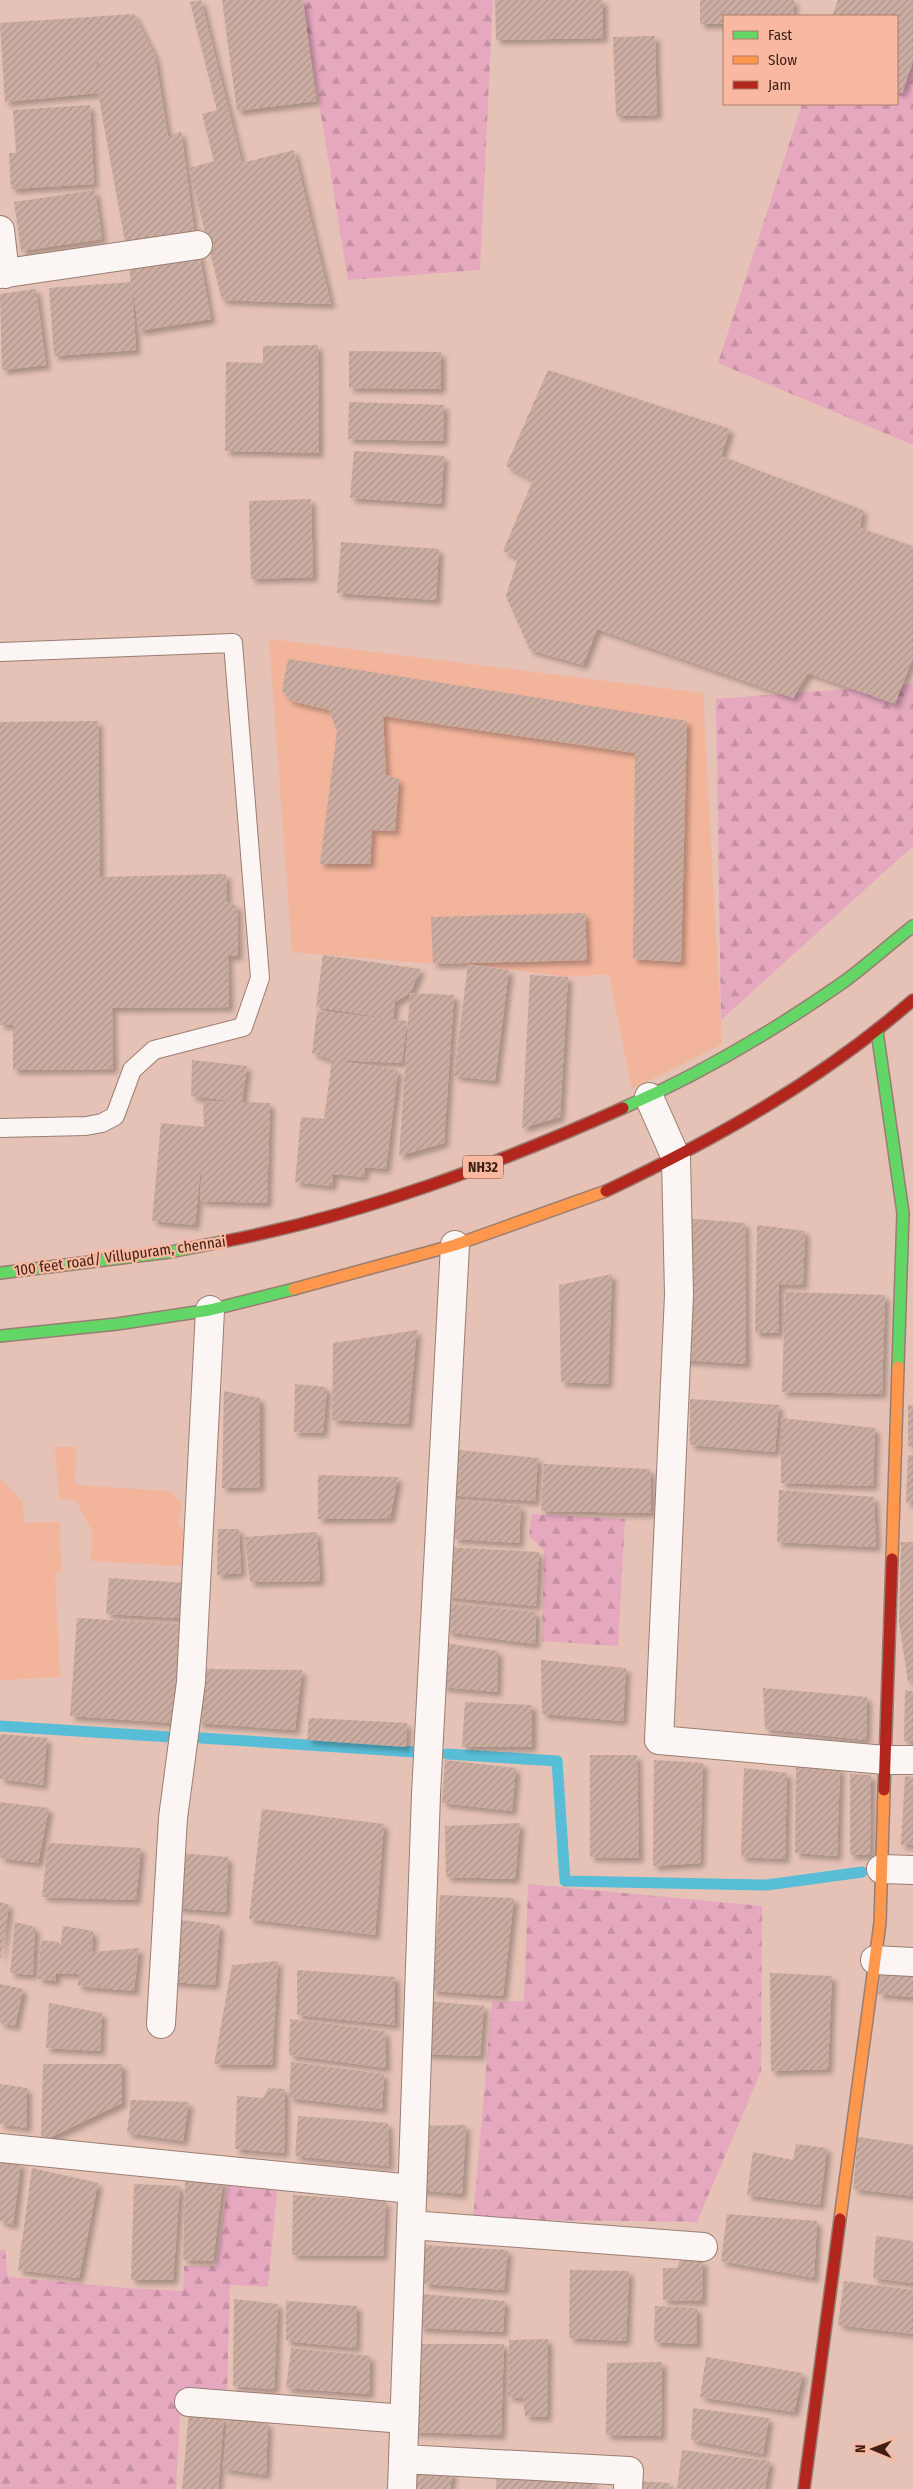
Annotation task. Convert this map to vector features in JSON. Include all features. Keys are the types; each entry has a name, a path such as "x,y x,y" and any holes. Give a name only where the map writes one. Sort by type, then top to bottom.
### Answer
{"main road":[{"name":"100 feet road/ Villupuram, chennai","path":"0,1273 170,1252 283,1230 403,1196 514,1156 649,1097 757,1039 846,980 913,926"},
{"path":"0,1336 117,1324 210,1310 332,1280 455,1244 594,1197 676,1158 804,1084 877,1031 913,1000"},
{"path":"804,2489 880,1923 903,1213 877,1031"}],"street":[{"path":"0,230 3,274 198,245"},
{"path":"649,1097 676,1158 679,1295 659,1740 885,1760 913,1760"},
{"path":"402,2489 426,1794 455,1244"},
{"path":"161,2024 173,1818 192,1682 210,1310"},
{"path":"882,1869 913,1870"},
{"path":"875,1960 913,1962"},
{"path":"0,2148 412,2189"},
{"path":"411,2225 703,2247"},
{"path":"189,2402 404,2419"},
{"path":"403,2459 629,2470 628,2489"}],"lane":[{"path":"0,652 233,643 260,978 243,1027 154,1050 132,1070 114,1116 102,1123 86,1126 0,1128"}],"shaded area":[{"path":"269,639 703,693 722,1044 632,1089 609,974 568,977 468,964 433,964 292,952"},
{"path":"55,1447 76,1447 75,1485 170,1491 182,1503 178,1523 185,1534 185,1566 91,1561 92,1531 76,1500 59,1499"},
{"path":"0,1479 23,1502 24,1523 60,1522 61,1572 55,1572 60,1677 0,1680"}],"green space":[{"path":"302,0 493,0 480,270 348,280"},
{"path":"913,61 913,445 718,363 802,105 898,105 898,91 902,92"},
{"path":"913,684 913,846 721,1020 716,699"},
{"path":"532,1514 625,1519 618,1646 542,1641 544,1550 529,1536"},
{"path":"528,1884 762,1906 761,2071 697,2222 473,2219 492,2002 524,2001"},
{"path":"229,2177 278,2181 268,2287 230,2285 227,2394 181,2395 176,2489 0,2489 0,2250 5,2250 8,2277 183,2291 184,2266 216,2266"}],"building":[{"path":"201,0 242,163 294,150 331,304 222,300 189,168 214,161 202,114 217,110 190,2"},
{"path":"222,0 303,0 316,101 237,111"},
{"path":"495,0 603,0 603,38 496,40"},
{"path":"700,0 794,0 793,15 723,15 723,24 700,24"},
{"path":"838,0 913,0 913,61 902,93 898,91 898,15 832,15"},
{"path":"134,14 155,56 168,137 181,131 195,237 126,247 98,93 5,102 0,23","holes":["95,33 98,62 98,83"]},
{"path":"655,36 657,115 616,116 613,37"},
{"path":"90,105 94,184 11,189 9,153 16,153 13,110"},
{"path":"95,190 102,239 21,251 14,202"},
{"path":"199,253 211,319 139,331 132,285 136,350 54,356 49,288 131,282 129,265"},
{"path":"36,289 46,365 2,370 0,294"},
{"path":"318,345 319,453 225,451 226,362 263,363 263,346"},
{"path":"349,351 441,352 441,389 349,388"},
{"path":"548,370 730,429 721,456 863,510 860,528 913,546 913,657 895,704 808,673 793,698 597,629 583,665 530,650 506,596 518,558 503,551 533,480 506,466"},
{"path":"349,402 444,405 443,441 348,439"},
{"path":"354,451 444,456 441,504 350,498"},
{"path":"311,499 313,577 251,579 249,501"},
{"path":"341,542 439,549 436,600 337,593"},
{"path":"288,659 687,721 681,962 633,959 635,753 383,716 386,775 399,779 395,831 372,830 370,864 320,864 337,731 329,710 291,701 282,691"},
{"path":"98,721 100,877 226,874 227,902 237,906 238,956 228,956 229,1007 112,1008 113,1069 13,1070 13,1025 0,1025 0,722"},
{"path":"585,913 587,960 433,964 431,917"},
{"path":"323,955 421,969 410,993 395,1002 393,1019 316,1007"},
{"path":"468,964 509,970 495,1081 454,1076"},
{"path":"530,975 568,977 560,1117 522,1128"},
{"path":"410,993 454,995 444,1143 399,1156"},
{"path":"317,1011 407,1021 402,1063 334,1060 398,1070 386,1169 365,1167 364,1177 333,1174 332,1186 295,1182 301,1117 324,1119 332,1060 312,1053"},
{"path":"192,1060 247,1066 242,1102 270,1103 267,1203 200,1201 203,1145 195,1225 152,1221 161,1123 204,1127 203,1101 240,1102 191,1096"},
{"path":"683,1218 745,1223 746,1364 681,1360"},
{"path":"757,1225 805,1231 803,1285 779,1284 779,1333 755,1333"},
{"path":"612,1274 608,1384 561,1382 559,1285"},
{"path":"785,1292 885,1295 882,1394 782,1392"},
{"path":"417,1330 408,1424 332,1420 333,1343"},
{"path":"295,1384 327,1387 323,1433 294,1432"},
{"path":"224,1391 260,1398 260,1487 222,1488"},
{"path":"690,1399 779,1405 775,1452 690,1445"},
{"path":"908,1405 913,1406 913,1446 908,1446"},
{"path":"781,1418 875,1428 873,1486 781,1483"},
{"path":"449,1449 538,1458 535,1501 447,1495"},
{"path":"908,1455 913,1455 913,1503 906,1503"},
{"path":"544,1464 650,1469 651,1513 541,1511"},
{"path":"318,1475 398,1477 390,1518 318,1519"},
{"path":"779,1490 874,1497 876,1547 777,1542"},
{"path":"457,1500 521,1506 519,1543 454,1539"},
{"path":"218,1529 239,1529 241,1573 217,1575"},
{"path":"317,1532 320,1581 250,1582 245,1537"},
{"path":"901,1542 913,1542 913,1682 908,1682 899,1622"},
{"path":"445,1547 539,1552 536,1606 446,1597"},
{"path":"109,1578 186,1583 179,1618 106,1614"},
{"path":"447,1603 536,1612 535,1644 447,1632"},
{"path":"77,1618 182,1624 175,1723 70,1716"},
{"path":"445,1643 498,1651 497,1692 442,1687"},
{"path":"541,1660 626,1668 623,1721 542,1714"},
{"path":"199,1669 302,1670 295,1730 198,1723"},
{"path":"763,1688 867,1697 866,1740 765,1729"},
{"path":"905,1690 913,1691 913,1741 904,1741"},
{"path":"465,1702 532,1705 532,1747 462,1747"},
{"path":"309,1718 407,1723 406,1747 307,1740"},
{"path":"0,1734 47,1738 43,1785 0,1779"},
{"path":"590,1755 637,1755 639,1858 590,1857"},
{"path":"445,1760 516,1768 512,1811 442,1803"},
{"path":"654,1760 703,1763 700,1863 653,1866"},
{"path":"796,1765 840,1768 837,1856 795,1853"},
{"path":"744,1768 787,1773 785,1859 741,1857"},
{"path":"850,1774 871,1775 870,1855 850,1855"},
{"path":"905,1776 913,1777 913,1845 901,1845"},
{"path":"0,1802 49,1808 38,1863 0,1858"},
{"path":"262,1809 384,1824 375,1935 249,1919"},
{"path":"520,1823 515,1879 446,1877 445,1826"},
{"path":"48,1843 141,1848 136,1900 42,1897"},
{"path":"179,1853 228,1857 226,1912 176,1908"},
{"path":"440,1895 514,1898 503,1996 432,1991"},
{"path":"0,1902 9,1905 1,1958 0,1958"},
{"path":"174,1919 220,1925 215,1985 171,1982"},
{"path":"15,1922 35,1927 33,1975 10,1973"},
{"path":"63,1926 93,1931 92,1952 139,1948 134,1991 78,1986 78,1974 56,1973 56,1981 38,1979 41,1940 59,1942 59,1956"},
{"path":"278,1961 272,2065 214,2064 232,1965"},
{"path":"882,1967 913,1970 913,1997 878,1994"},
{"path":"297,1970 395,1977 395,2025 297,2015"},
{"path":"770,1973 832,1976 828,2069 771,2071"},
{"path":"0,1984 23,1989 15,2026 0,2023"},
{"path":"427,2001 484,2006 480,2056 425,2054"},
{"path":"49,2003 102,2013 100,2051 46,2048"},
{"path":"290,2019 385,2031 386,2068 289,2055"},
{"path":"291,2062 384,2074 382,2109 289,2098"},
{"path":"43,2064 122,2064 122,2103 41,2142"},
{"path":"0,2084 27,2088 27,2128 0,2124"},
{"path":"268,2088 285,2089 284,2153 235,2149 237,2096 263,2098"},
{"path":"131,2100 189,2102 183,2141 127,2133"},
{"path":"298,2116 388,2123 389,2166 295,2156"},
{"path":"466,2125 462,2194 419,2190 421,2126"},
{"path":"858,2137 913,2145 913,2196 853,2189"},
{"path":"796,2144 827,2148 820,2205 747,2195 753,2152 793,2160"},
{"path":"0,2161 21,2163 13,2225 0,2221"},
{"path":"32,2168 98,2183 79,2278 18,2270"},
{"path":"185,2181 223,2181 213,2261 183,2260"},
{"path":"134,2184 180,2186 173,2280 131,2280"},
{"path":"293,2195 386,2201 383,2256 292,2255"},
{"path":"727,2214 817,2221 814,2278 721,2261"},
{"path":"876,2236 913,2241 913,2283 873,2278"},
{"path":"423,2245 508,2250 504,2290 424,2284"},
{"path":"680,2260 703,2261 702,2301 663,2300 663,2268 677,2268"},
{"path":"570,2270 629,2271 626,2341 569,2338"},
{"path":"844,2281 913,2290 913,2334 838,2325"},
{"path":"422,2294 505,2301 503,2332 419,2328"},
{"path":"234,2299 278,2304 274,2389 233,2386"},
{"path":"286,2301 357,2306 356,2348 286,2341"},
{"path":"655,2306 697,2308 697,2344 654,2342"},
{"path":"548,2339 547,2417 525,2416 523,2398 508,2397 509,2340"},
{"path":"417,2344 504,2344 501,2435 413,2432"},
{"path":"291,2348 370,2356 369,2394 286,2388"},
{"path":"706,2357 803,2373 794,2412 700,2397"},
{"path":"662,2362 661,2436 606,2435 607,2363"},
{"path":"693,2408 769,2418 763,2454 691,2440"},
{"path":"189,2412 224,2417 218,2489 182,2489"},
{"path":"228,2419 268,2423 266,2475 223,2469"},
{"path":"682,2450 770,2461 765,2489 677,2489"},
{"path":"414,2468 453,2472 450,2489 413,2489"},
{"path":"497,2472 593,2482 592,2489 496,2489"},
{"path":"636,2481 670,2483 669,2489 636,2489"}],"waterway":[{"path":"0,1726 170,1737"},
{"path":"201,1738 415,1752"},
{"path":"447,1754 557,1761 565,1881 767,1885 862,1872"}],"traffic: fast":[{"path":"623,1108 709,1066 792,1017 845,981 913,926"},
{"path":"877,1031 903,1213 898,1367"},
{"path":"0,1273 170,1252 226,1241"},
{"path":"0,1336 117,1324 210,1310 294,1289"}],"traffic: slow":[{"path":"294,1289 455,1245 606,1191"},
{"path":"892,1559 898,1367"},
{"path":"840,2219 880,1923 884,1790"}],"traffic: jam":[{"path":"606,1191 727,1129 766,1106 842,1056 913,1000"},
{"path":"226,1241 329,1217 429,1186 527,1149 623,1108"},
{"path":"884,1790 892,1559"},
{"path":"804,2489 840,2219"}]}
